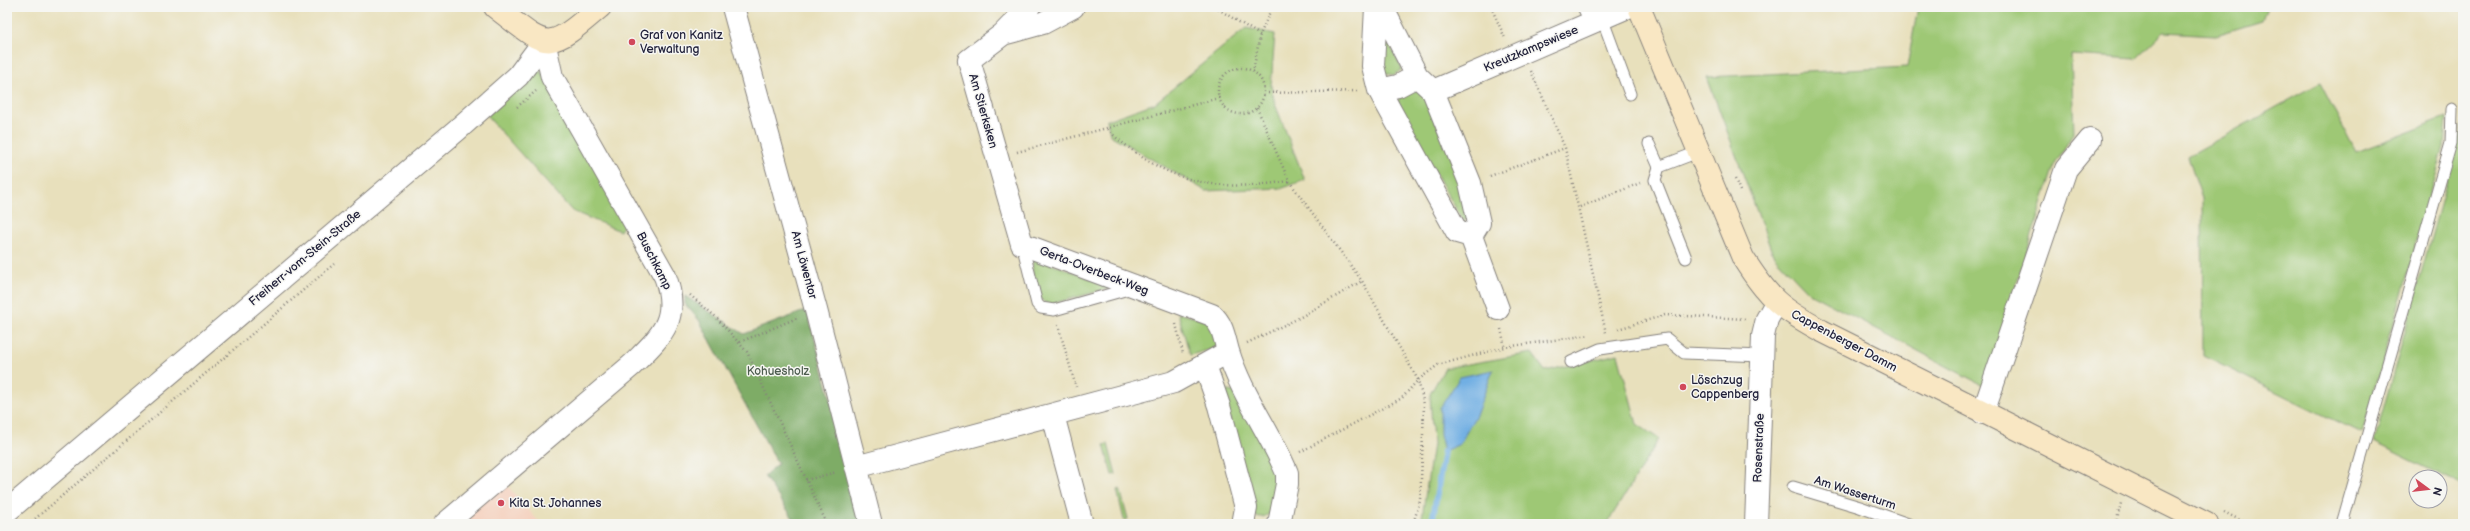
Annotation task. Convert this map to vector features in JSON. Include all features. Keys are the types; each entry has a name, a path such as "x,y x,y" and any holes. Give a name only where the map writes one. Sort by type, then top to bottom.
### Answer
{"main road":[{"path":"495,7 535,38 544,41 553,41 567,35 600,7"},
{"name":"Cappenberger Damm","path":"1639,7 1743,258 1760,286 1772,311 1822,331 2207,524"}],"street":[{"name":"Am Löwentor","path":"733,7 816,310 871,524"},
{"name":"Am Stierksken","path":"1022,244 969,60 1003,34 1029,7"},
{"name":"Am Stierksken","path":"1003,34 1043,23 1073,7"},
{"path":"1376,7 1373,66 1379,90 1457,232 1471,236"},
{"path":"1382,7 1417,76 1433,91 1470,182 1479,223 1471,236"},
{"name":"Kreutzkampswiese","path":"1433,91 1523,53 1592,16 1628,7"},
{"name":"Buschkamp","path":"445,524 632,365 658,338 667,322 672,294 665,276 552,78 544,41"},
{"name":"Freiherr-vom-Stein-Straße","path":"7,511 457,130 518,76 544,41"},
{"path":"1379,90 1398,86 1417,76"},
{"path":"1983,413 2066,169 2090,140"},
{"path":"1471,236 1498,309"},
{"name":"Gerta-Overbeck-Weg","path":"1022,244 1135,288 1212,315 1217,320 1228,352 1287,473 1287,484 1279,524"},
{"name":"Rosenstraße","path":"1756,524 1762,356 1772,311"},
{"path":"856,467 1174,382 1228,352"},
{"path":"1197,370 1219,406 1246,508 1243,524"},
{"path":"1053,415 1082,524"}],"lane":[{"path":"1592,16 1630,94"},
{"path":"2342,524 2451,143 2452,109"},
{"path":"1649,144 1658,167 1654,180 1686,258"},
{"path":"1658,167 1698,152"},
{"path":"1022,244 1037,304 1040,308 1054,310 1135,288"},
{"path":"1571,362 1600,349 1667,339 1684,353 1762,356"},
{"name":"Am Wasserturm","path":"1793,487 1860,507 1908,524"}],"path":[{"path":"1215,7 1260,35"},
{"path":"1253,72 1260,35 1272,7"},
{"path":"1491,7 1505,38 1523,53 1565,148 1580,207 1606,333"},
{"path":"1234,70 1253,72 1260,78 1264,93 1256,108 1250,112 1234,113 1222,105 1218,89 1221,80 1234,70"},
{"path":"516,108 552,78"},
{"path":"1264,93 1379,90"},
{"path":"1025,150 1220,98"},
{"path":"1256,108 1289,181 1362,281 1418,380 1424,404 1423,435 1420,501 1413,524"},
{"path":"1108,129 1113,136 1144,158 1172,174 1198,183 1232,186 1289,181"},
{"path":"1470,182 1565,148"},
{"path":"1580,207 1644,181 1654,180"},
{"path":"29,524 336,262"},
{"path":"1228,352 1299,318 1362,281"},
{"path":"672,294 691,295 716,317 740,342 827,524"},
{"path":"1170,300 1197,370"},
{"path":"740,342 816,310"},
{"path":"1054,310 1082,407"},
{"path":"1282,461 1402,398 1418,380 1438,365 1505,347 1606,333 1666,315 1735,320 1772,311"},
{"path":"806,480 856,467"}],"shaded area":[{"name":"Kita St. Johannes","path":"504,482 541,524 457,524"}],"green space":[{"path":"1918,7 2267,7 2262,21 2216,35 2164,32 2136,59 2071,55 2074,132 2054,166 1984,386 1809,293 1773,255 1707,77 1907,67"},
{"path":"1379,24 1402,69 1394,75 1384,73"},
{"path":"1246,28 1275,34 1271,86 1275,104 1305,180 1283,188 1206,191 1110,135 1107,120 1155,103"},
{"path":"539,68 627,220 620,231 572,211 487,116"},
{"path":"2320,83 2356,152 2446,118 2444,147 2362,434 2203,356 2202,199 2188,156"},
{"path":"1417,89 1423,92 1464,187 1469,218 1463,221 1397,105 1401,95"},
{"path":"2463,123 2463,486 2448,479 2448,469 2429,469 2374,442"},
{"path":"1035,257 1109,286 1107,289 1051,304 1045,303 1036,288 1034,281 1032,267"},
{"name":"Kohuesholz","path":"685,296 744,334 807,310 864,524 793,524 795,521 764,476 778,464 699,320 685,304"},
{"path":"1178,313 1212,322 1218,345 1212,349 1190,355"},
{"path":"1532,353 1545,371 1618,354 1637,424 1659,439 1607,524 1421,524 1433,444 1430,394 1445,368"},
{"path":"1227,391 1237,392 1278,468 1273,511 1263,517 1252,513 1224,395"},
{"path":"1108,444 1116,474 1112,475 1104,445"},
{"path":"1120,489 1128,519 1124,520 1117,490"}],"water":[{"path":"1493,370 1477,413 1460,444 1444,451 1440,434 1440,408 1460,377"}],"waterway":[{"path":"1435,524 1433,517 1444,451"}],"place":[{"name":"Graf von Kanitz Verwaltung","path":"632,42"},
{"name":"Löschzug Cappenberg","path":"1683,387"},
{"name":"Kita St. Johannes","path":"501,503"}]}
